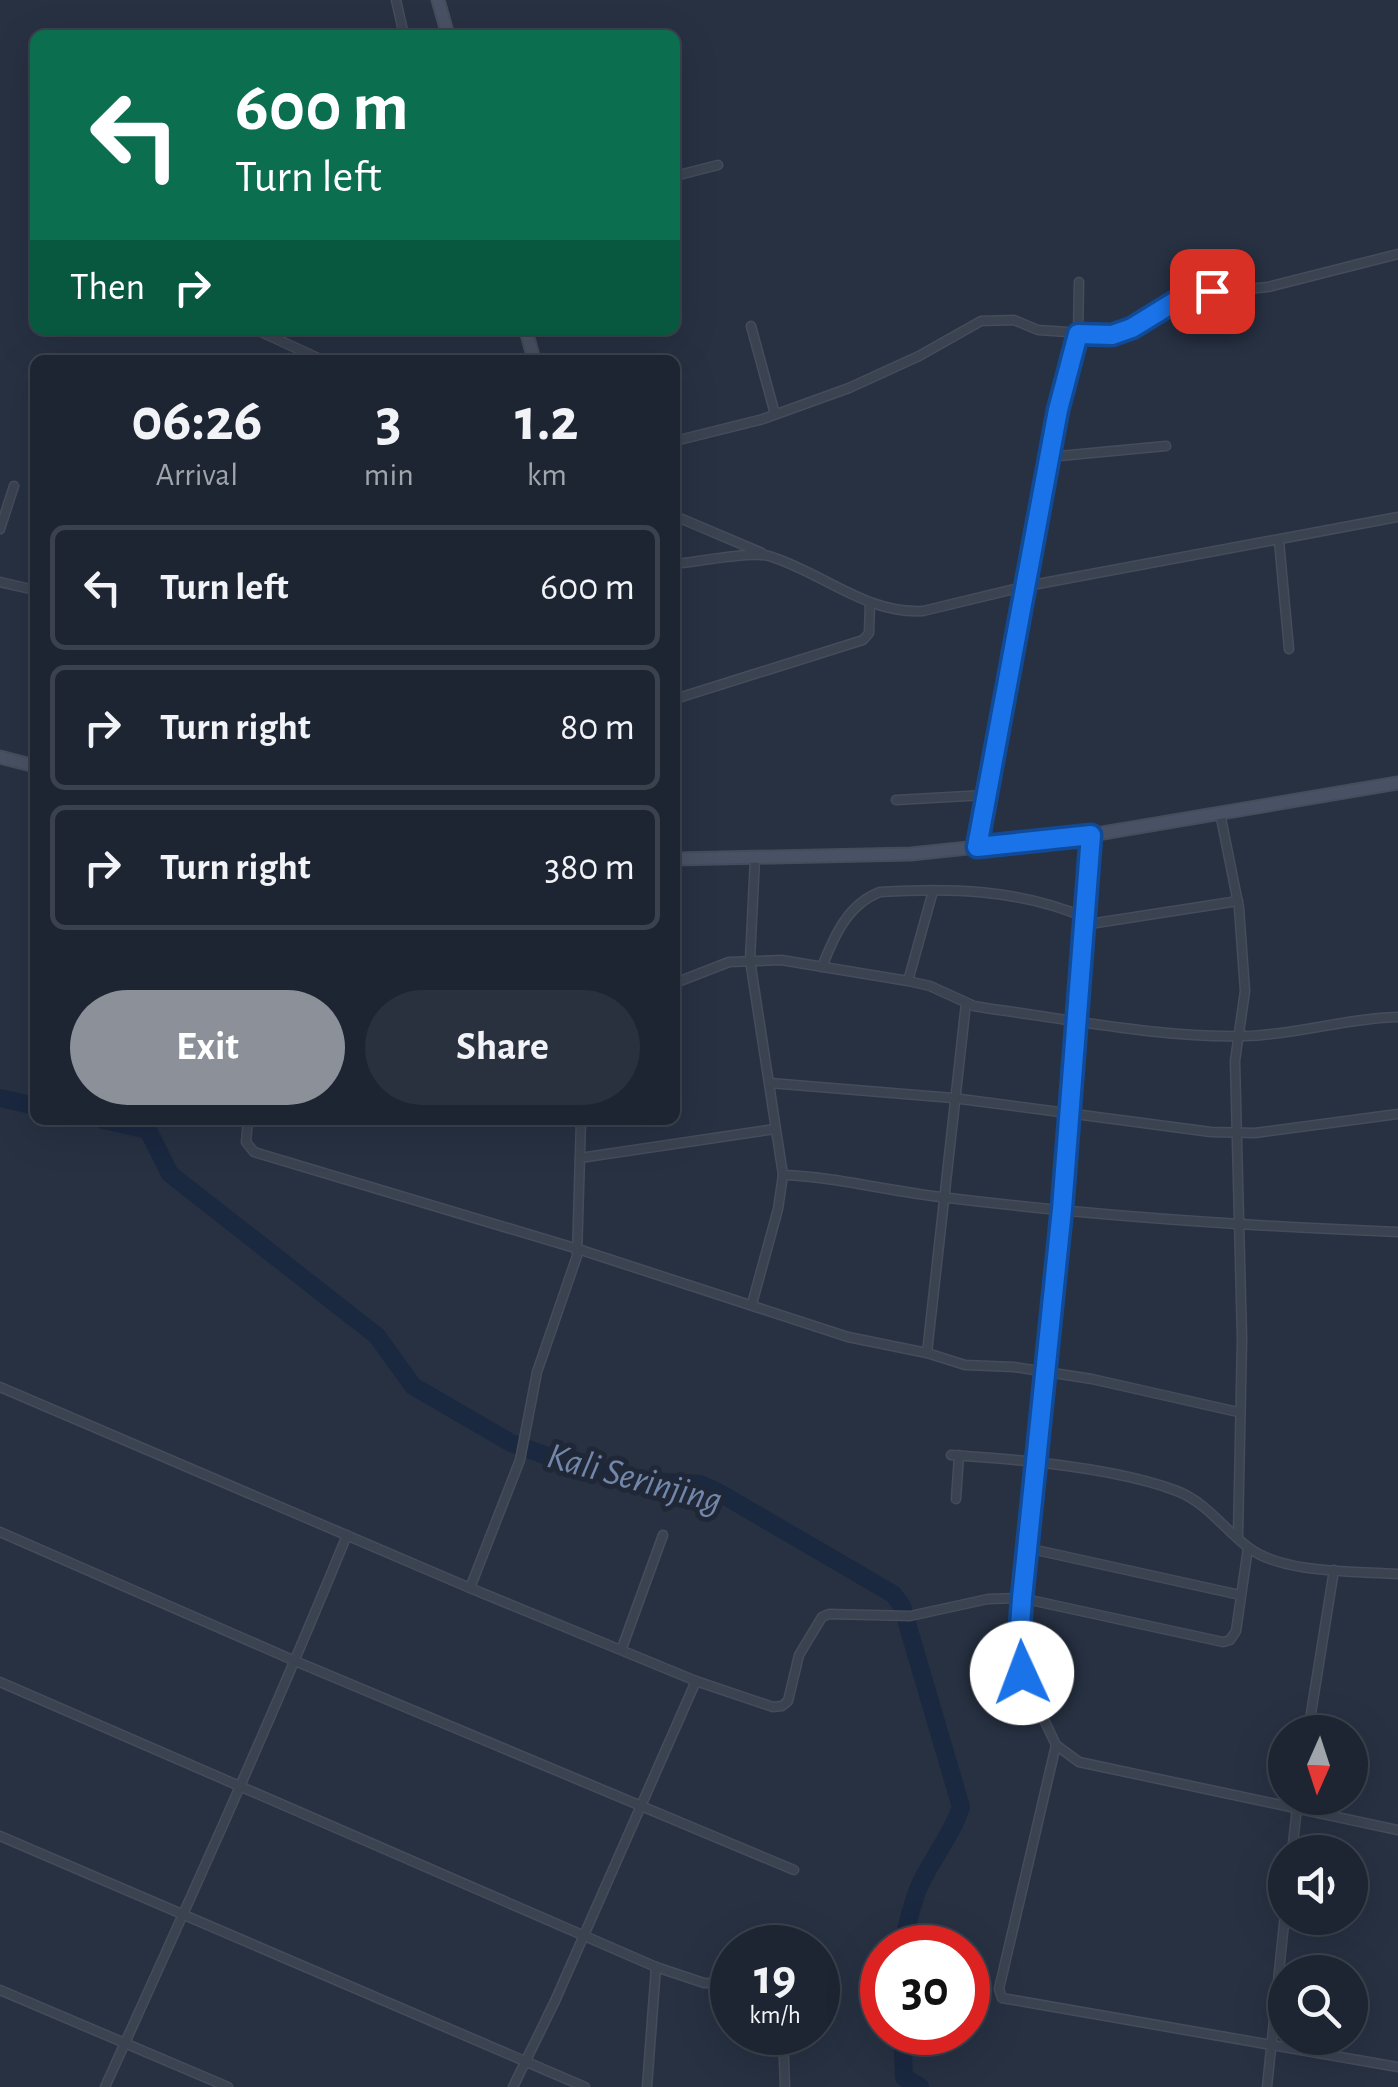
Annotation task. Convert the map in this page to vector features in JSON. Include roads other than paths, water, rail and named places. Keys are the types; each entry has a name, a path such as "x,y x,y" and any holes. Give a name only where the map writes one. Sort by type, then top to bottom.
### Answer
{"main road":[{"path":"438,0 447,30"},
{"path":"0,757 30,765"},
{"path":"680,860 911,854 1091,835 1398,783"}],"street":[{"path":"396,0 403,30"},
{"path":"680,175 718,165"},
{"path":"680,440 775,414 849,388 919,356 981,321 1014,320 1038,330 1112,335 1132,328 1184,296 1268,287 1398,254"},
{"path":"977,847 1049,457 1078,334 1079,282"},
{"path":"751,326 775,414"},
{"path":"268,335 311,355"},
{"path":"1049,457 1166,446"},
{"path":"0,529 14,486"},
{"path":"680,518 870,603 908,612 1398,517"},
{"path":"1280,540 1289,650"},
{"path":"680,564 766,555"},
{"path":"0,582 30,589"},
{"path":"680,697 864,640 869,633 870,603"},
{"path":"896,800 986,796"},
{"path":"1220,813 1238,901 1245,990 1235,1060 1242,1339 1238,1537"},
{"path":"1091,835 1062,1209 1034,1464 1019,1665 1056,1745 1080,1762 1268,1804"},
{"path":"752,1304 778,1209 783,1175 750,960 755,858"},
{"path":"908,981 933,891"},
{"path":"822,967 845,921 866,897 880,892 990,892 1030,898 1083,921 1238,901"},
{"path":"680,980 703,970 750,960 822,967 930,986 966,1003 1074,1020 1240,1036 1398,1017"},
{"path":"927,1353 966,1003"},
{"path":"770,1083 954,1098 1160,1128 1255,1134 1398,1114"},
{"path":"248,1125 246,1142 254,1152 577,1257 752,1304 848,1338 952,1361 1045,1370 1238,1412"},
{"path":"470,1588 520,1460 537,1372 577,1257 580,1125"},
{"path":"580,1158 775,1129"},
{"path":"783,1175 875,1185 943,1198 1238,1226 1398,1232"},
{"path":"0,1387 470,1588 696,1681 773,1707 782,1706 791,1694 800,1655 822,1616 910,1616 988,1598 1022,1598 1224,1642 1234,1637 1248,1548"},
{"path":"956,1499 955,1455 1072,1468 1176,1490 1199,1504 1248,1548 1281,1562 1398,1574"},
{"path":"0,1532 295,1662 794,1870"},
{"path":"105,2087 242,1786 347,1534"},
{"path":"622,1648 664,1535"},
{"path":"1027,1548 1240,1595"},
{"path":"1311,1715 1334,1570"},
{"path":"513,2087 696,1681"},
{"path":"0,1682 656,1967 710,1983"},
{"path":"1056,1745 998,1989 1000,1995 1010,2000 1268,2046"},
{"path":"1318,1815 1398,1830"},
{"path":"0,1836 585,2087"},
{"path":"648,2087 656,1967"},
{"path":"0,1990 228,2087"},
{"path":"783,2055 784,2087"},
{"path":"1268,2087 1270,2055"},
{"path":"1325,2055 1398,2067"}],"waterway":[{"name":"Kali Serinjing","path":"0,1098 30,1105"},
{"name":"Kali Serinjing","path":"126,1125 148,1130 170,1174 377,1336 413,1386 511,1443 581,1468 652,1481 700,1484 893,1594 902,1606 961,1807 917,1892 908,1925"},
{"name":"Kali Serinjing","path":"903,2055 904,2077 920,2087"}]}
